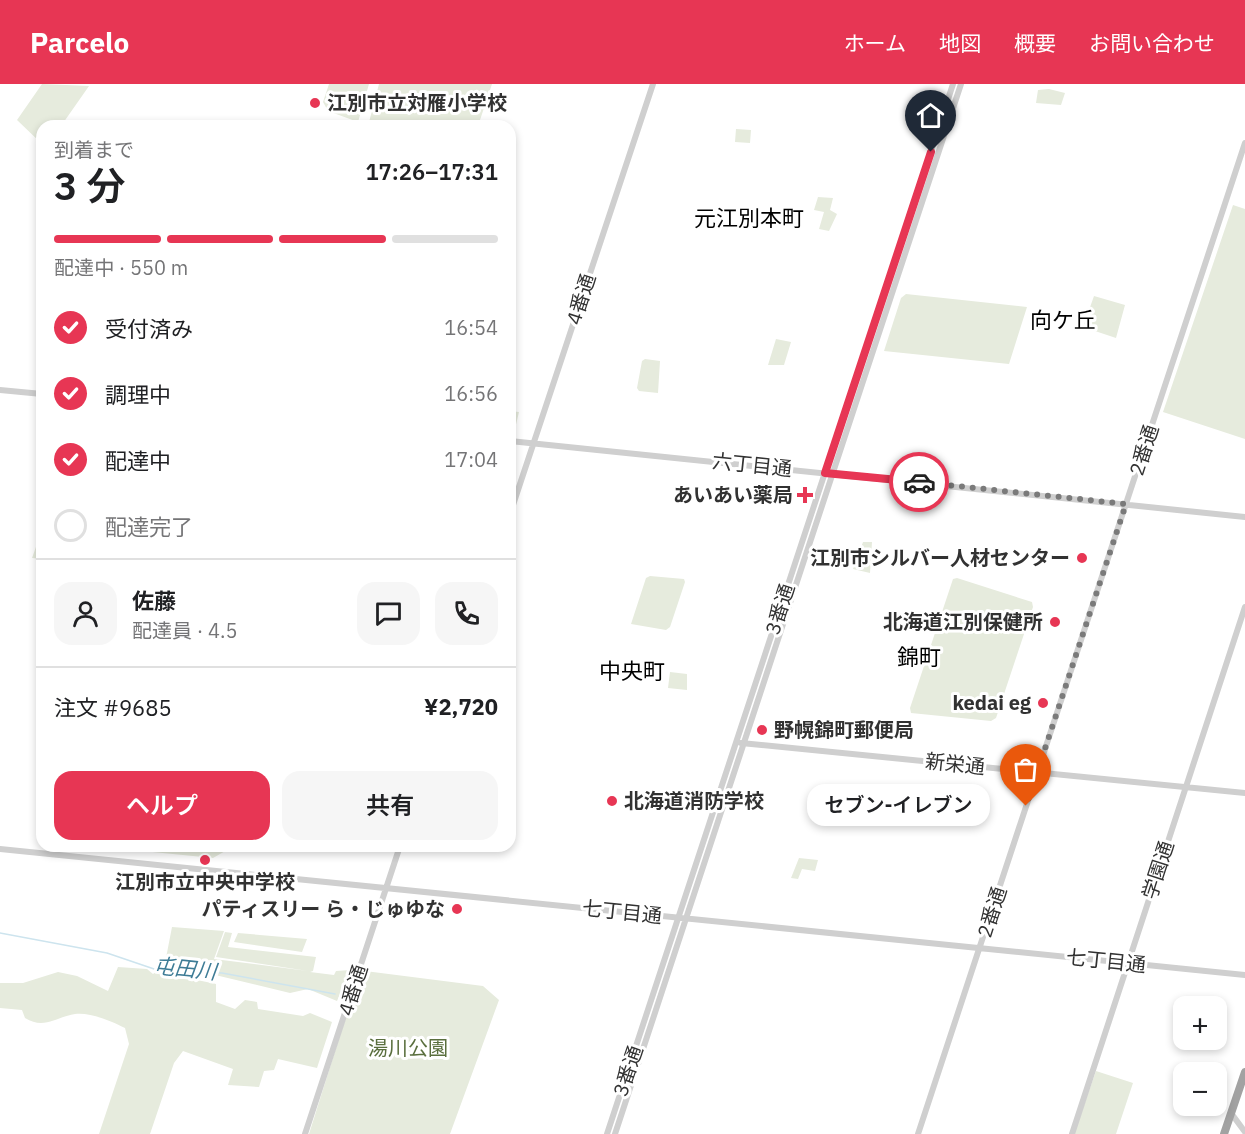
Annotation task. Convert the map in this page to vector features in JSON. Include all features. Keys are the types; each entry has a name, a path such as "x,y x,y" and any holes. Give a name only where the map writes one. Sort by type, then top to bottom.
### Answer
{"highway":[{"path":"1224,1134 1245,1072"}],"street":[{"name":"4番通","path":"516,496 652,84"},
{"name":"3番通","path":"615,1134 825,473 953,84"},
{"name":"3番通","path":"740,742 833,474 961,84"},
{"name":"2番通","path":"918,1134 1245,143"},
{"path":"0,390 36,393"},
{"name":"六丁目通","path":"516,442 1245,517"},
{"name":"学園通","path":"1072,1134 1245,607"},
{"name":"新栄通","path":"740,742 1245,793"},
{"name":"七丁目通","path":"0,849 1245,975"},
{"name":"4番通","path":"305,1134 398,852"},
{"name":"3番通","path":"607,1134 683,919"},
{"path":"1231,1113 1245,1131"}],"green space":[{"path":"42,84 89,86 65,120 36,120 36,138 17,120"},
{"path":"329,84 369,84 359,120 328,111 323,102"},
{"path":"379,84 492,84 480,120 370,120"},
{"path":"1049,89 1065,93 1061,105 1036,103 1038,90"},
{"path":"736,129 751,130 750,143 735,142"},
{"path":"818,197 833,198 830,210 837,214 829,231 819,229 824,212 814,210"},
{"path":"1233,205 1245,209 1245,439 1163,412"},
{"path":"742,206 755,208 758,211 753,225 740,224"},
{"path":"906,294 1027,307 1009,364 884,351 901,298"},
{"path":"1094,296 1125,305 1116,338 1083,327"},
{"path":"776,339 791,342 784,365 768,365"},
{"path":"645,359 660,361 658,393 639,391 637,388 642,361"},
{"path":"863,542 872,542 870,573 853,569"},
{"path":"36,547 36,558 32,558"},
{"path":"650,576 684,579 685,582 670,627 666,630 631,624 646,578"},
{"path":"957,578 1032,602 1033,607 996,718 991,721 911,713 910,708 953,579"},
{"path":"670,672 687,674 687,690 668,688"},
{"path":"152,852 224,852 213,858"},
{"path":"799,858 818,860 815,871 802,869 798,879 791,878"},
{"path":"172,927 224,931 214,959 308,971 216,957 225,932 232,933 228,947 316,957 313,971 310,972 334,975 336,971 350,970 337,1001 308,989 290,993 165,963"},
{"path":"238,933 307,939 302,952 234,942"},
{"path":"118,967 147,969 153,974 157,971 216,984 216,1002 235,1009 245,1000 257,1002 258,1009 303,1016 310,1013 332,1022 317,1068 278,1059 274,1070 264,1071 259,1087 228,1085 233,1069 183,1051 174,1063 150,1134 99,1134 129,1044 125,1028 87,1014 75,1014 44,1023 32,1021 25,1018 22,1010 0,1008 0,983 23,983 58,972 77,976 108,991"},
{"name":"湯川公園","path":"365,971 483,986 499,1000 450,1134 309,1134 343,1026"},
{"path":"1096,1071 1133,1083 1116,1134 1074,1134"}],"waterway":[{"name":"屯田川","path":"0,933 107,953 160,971 222,973 335,994"}],"way so far":[{"path":"919,482 1126,504 1026,806"}],"place":[{"name":"江別市立対雁小学校","path":"315,103"},
{"name":"あいあい薬局","path":"805,495"},
{"name":"江別市シルバー人材センター","path":"1082,558"},
{"name":"北海道江別保健所","path":"1055,622"},
{"name":"kedai eg","path":"1043,703"},
{"name":"野幌錦町郵便局","path":"762,730"},
{"name":"北海道消防学校","path":"612,801"},
{"name":"セブン-イレブン","path":"1026,806"},
{"name":"江別市立中央中学校","path":"205,860"},
{"name":"パティスリー ら・じゅゆな","path":"457,909"}],"district":[{"name":"元江別本町","path":"749,218"},
{"name":"向ケ丘","path":"1063,320"},
{"name":"錦町","path":"919,657"},
{"name":"中央町","path":"632,671"}],"route":[{"path":"919,482 825,473 931,152"}]}
